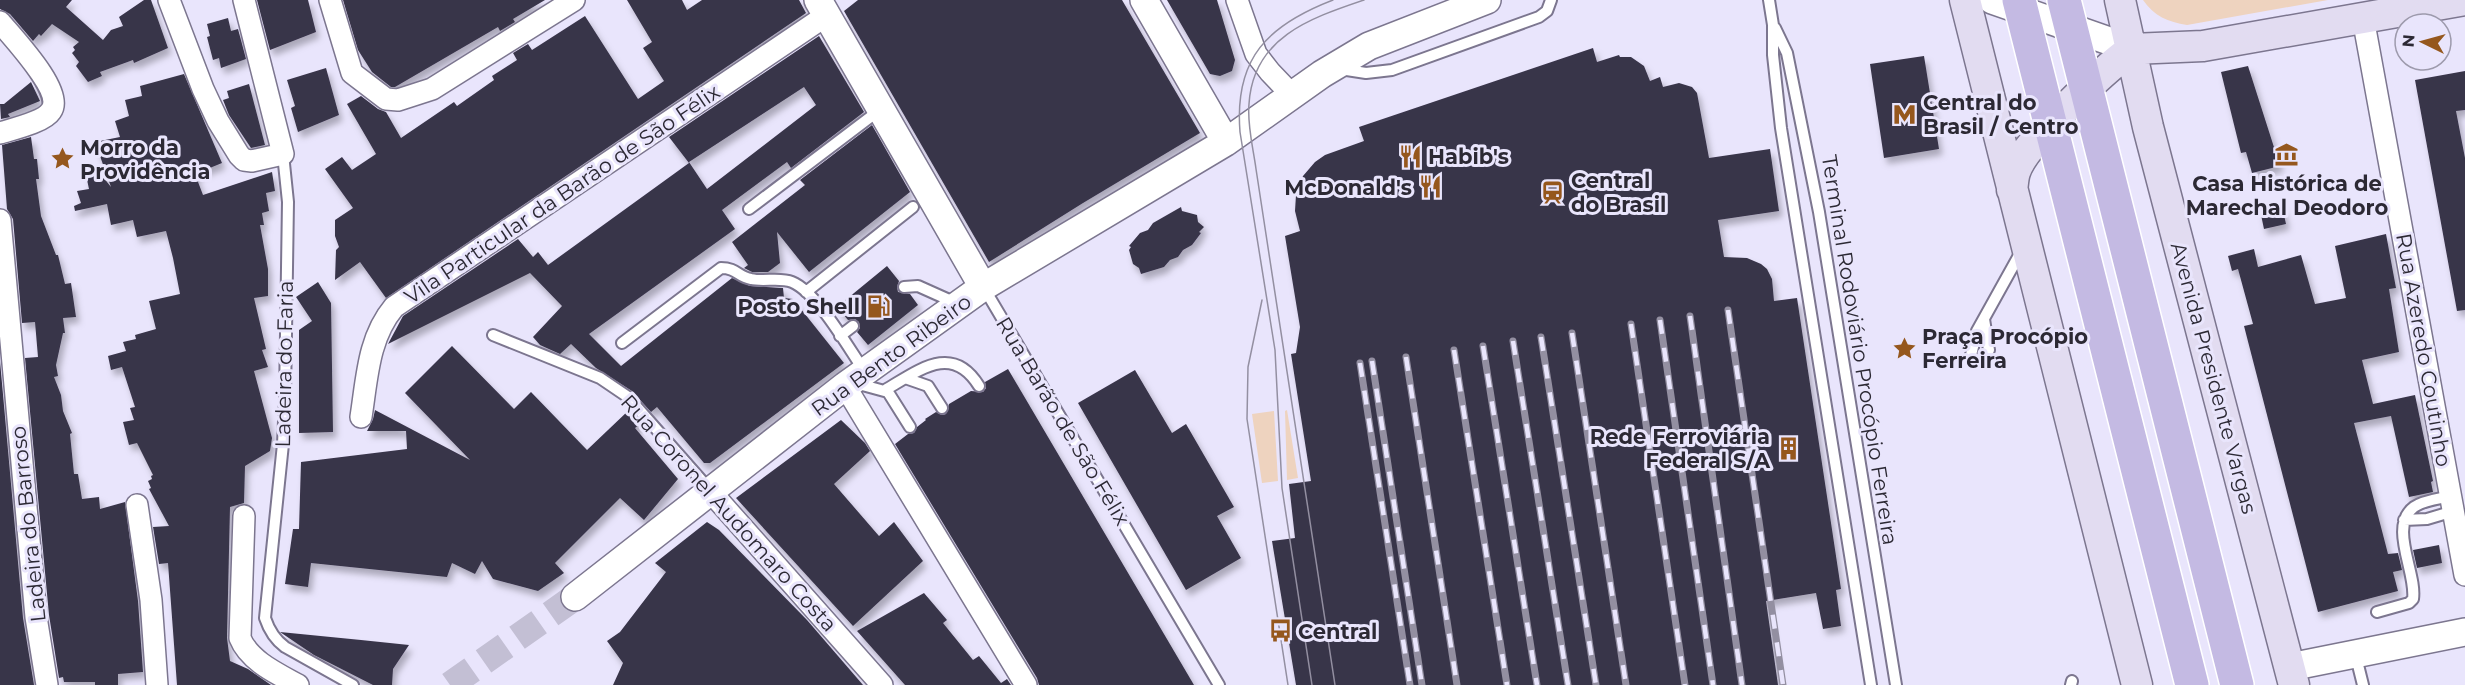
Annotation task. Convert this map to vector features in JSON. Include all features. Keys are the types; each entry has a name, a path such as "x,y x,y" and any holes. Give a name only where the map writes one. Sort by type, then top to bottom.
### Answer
{"main road":[{"path":"1965,0 2137,685"},
{"name":"Avenida Presidente Vargas","path":"2120,0 2148,128 2292,676"},
{"path":"2012,190 2014,173 2028,150 2108,67 2132,49 2203,46 2465,0"},
{"path":"2010,3 2050,126 2192,685"},
{"path":"2067,13 2237,685"}],"street":[{"path":"169,0 203,88 218,121 239,154 244,160 252,161 283,154"},
{"name":"Ladeira do Faria","path":"244,0 283,154"},
{"path":"330,0 352,73 386,99 398,100 432,89 574,0"},
{"path":"1144,0 1226,142"},
{"path":"1237,0 1256,54 1292,95"},
{"name":"Rua Bento Ribeiro","path":"575,597 710,491 862,383 983,287 1226,142 1292,95 1369,46 1487,0"},
{"path":"2010,3 2067,13 2132,49"},
{"name":"Rua Barão de São Félix","path":"822,7 983,287"},
{"name":"Vila Particular da Barão de São Félix","path":"361,417 376,334 384,319 394,308 822,7"},
{"name":"Rua Azeredo Coutinho","path":"2363,18 2456,512 2465,575"},
{"path":"0,22 49,85 54,102 51,111 45,117 0,133"},
{"name":"Ladeira do Barroso","path":"0,220 33,587 48,685"},
{"path":"862,383 1026,685"},
{"name":"Rua Coronel Audomaro Costa","path":"710,491 882,685"},
{"path":"137,505 151,600 157,685"},
{"path":"244,516 240,638 244,649 273,672 298,685"},
{"path":"2292,676 2355,653 2465,632"}],"lane":[{"path":"1334,68 1366,73 1392,70 1539,17 1547,11 1551,0"},
{"path":"1769,0 1781,128 1871,685"},
{"name":"Terminal Rodoviário Procópio Ferreira","path":"1773,25 1787,52 1819,212 1896,685"},
{"path":"749,208 881,109"},
{"name":"Ladeira do Faria","path":"283,154 288,202 285,398 283,444 265,618 276,640 285,647 353,685"},
{"path":"806,292 913,207"},
{"path":"1971,355 1977,331 2025,244"},
{"path":"622,343 721,268 730,268 754,280 786,280 800,286 806,292 840,336 862,383 891,395 910,427"},
{"path":"904,287 918,286 959,305"},
{"name":"Rua Barão de São Félix","path":"983,287 1219,685"},
{"path":"1984,319 1989,350"},
{"path":"840,336 853,326"},
{"name":"Rua Coronel Audomaro Costa","path":"493,335 600,378 628,397 710,491"},
{"path":"862,383 905,378 927,366 948,362 964,367 979,386"},
{"path":"905,378 928,386 942,408"},
{"path":"2377,612 2409,603 2413,599 2403,532 2404,520 2414,507 2456,512"},
{"path":"2404,520 2427,519 2456,512"},
{"path":"2355,653 2363,685"}],"shaded area":[{"path":"2143,0 2328,0 2187,25 2162,17"},
{"path":"1287,410 1298,478 1287,480 1285,411"},
{"path":"1274,411 1278,481 1262,483 1252,414"}],"building":[{"path":"0,0 72,0 66,7 103,40 111,30 123,26 119,17 144,0 151,0 168,48 134,63 133,60 100,72 102,76 88,82 76,66 79,62 72,53 75,50 73,47 79,42 52,24 33,41 10,14 0,9"},
{"path":"257,0 308,0 316,32 270,50"},
{"path":"343,0 545,0 513,19 515,22 500,31 498,27 395,87 391,87 372,72 358,50"},
{"path":"627,0 682,0 687,10 702,0 799,0 806,13 386,298 360,262 335,280 336,250 339,247 335,236 335,220 353,208 325,169 342,157 352,170 376,154 347,104 361,96 386,112 401,138 454,102 457,106 494,80 492,76 517,60 513,53 528,44 532,50 585,16 638,99 664,81 643,48 652,42"},
{"path":"858,0 1122,0 1200,133 989,262 844,11"},
{"path":"1167,0 1217,0 1235,60 1232,71 1220,76 1210,74"},
{"path":"228,18 231,31 238,29 246,59 221,68 219,58 213,60 207,37 210,36 207,24"},
{"path":"819,36 864,112 791,168 787,162 722,210 735,229 589,334 621,366 732,278 750,286 783,288 784,298 793,299 844,363 710,463 704,463 657,407 651,412 632,391 596,368 571,344 560,354 540,345 533,337 562,306 530,273 388,344 403,316 518,239 533,257 538,252 548,265 689,163 669,137","holes":["804,87 816,105 707,189 689,162"]},
{"path":"1593,48 1597,62 1619,55 1620,57 1631,57 1644,66 1650,81 1660,77 1663,87 1679,83 1692,87 1697,93 1709,158 1770,149 1779,211 1718,220 1724,257 1747,258 1767,269 1772,279 1774,301 1797,298 1841,589 1836,590 1841,626 1823,629 1816,593 1766,601 1778,685 1296,685 1272,541 1295,538 1289,484 1311,481 1291,354 1296,353 1300,327 1285,236 1300,231 1295,211 1296,195 1303,176 1315,162 1325,155 1364,141 1359,127"},
{"path":"1924,56 1939,149 1884,158 1870,64"},
{"path":"2248,66 2280,166 2252,173 2246,152 2241,153 2221,72"},
{"path":"326,68 339,115 298,132 291,108 295,106 287,80"},
{"path":"2465,71 2465,110 2456,111 2465,158 2465,310 2457,311 2415,80"},
{"path":"184,74 222,163 195,174 203,195 272,172 275,191 266,193 269,211 262,213 264,225 260,225 268,269 268,296 254,298 266,349 262,350 268,367 254,371 272,438 270,451 245,466 244,503 230,507 227,638 230,661 248,669 271,685 177,685 168,563 159,564 153,527 169,526 149,489 151,488 148,481 153,475 137,443 129,445 123,422 134,420 130,408 135,407 122,367 111,370 108,356 126,351 123,342 136,339 135,335 156,329 149,301 180,294 173,258 166,231 137,237 133,220 111,225 107,204 75,211 74,206 81,203 77,191 89,189 86,175 99,172 111,187 95,142 120,137 115,121 129,116 125,100 142,96 140,86"},
{"path":"31,82 40,101 8,114 10,117 1,119 0,104 4,104"},
{"path":"249,84 265,145 251,148 229,115 223,100 229,98 227,91"},
{"path":"872,125 910,192 809,272 777,232 780,263 768,272 752,272 744,268 748,265 732,242 805,185 800,180"},
{"path":"31,137 34,159 37,159 39,179 36,179 41,216 56,255 58,255 65,284 71,283 76,317 63,318 65,333 63,333 56,365 58,376 54,377 61,395 63,411 72,433 70,434 74,474 78,474 82,499 99,497 100,509 125,502 138,601 143,672 118,674 118,685 64,682 63,677 59,678 49,615 25,358 38,357 35,322 22,323 13,219 7,209 2,145"},
{"path":"2282,206 2286,224 2264,229 2260,210"},
{"path":"1181,207 1182,211 1197,215 1198,222 1204,227 1199,232 1201,233 1192,245 1164,267 1141,274 1139,268 1133,264 1129,246 1153,223"},
{"path":"2386,234 2396,288 2389,289 2399,352 2362,360 2373,404 2415,395 2433,481 2431,482 2433,492 2409,497 2391,416 2354,423 2388,554 2398,553 2402,570 2393,572 2398,591 2318,612 2244,326 2253,324 2238,269 2232,271 2228,256 2254,249 2258,267 2301,255 2315,304 2346,298 2335,246"},
{"name":"Posto Shell","path":"887,266 899,281 898,292 910,294 918,305 868,345 857,332 860,328 859,322 855,319 848,320 837,307"},
{"path":"318,282 331,303 333,432 299,433 299,330 312,321 296,297"},
{"path":"452,346 514,409 531,392 587,450 629,410 641,423 635,428 678,479 644,520 620,498 555,563 564,573 538,591 493,579 482,561 475,574 452,563 447,577 311,563 308,587 285,584 293,529 299,529 301,462 407,449 406,431 367,431 375,410 470,460 405,393"},
{"path":"0,361 23,618 34,685 0,685"},
{"path":"1008,369 1194,685 1039,685 1037,678 895,444 908,434 914,433 925,419 936,412 946,414 949,404 971,391 983,392 986,388 985,382"},
{"path":"1135,370 1172,433 1186,424 1234,507 1217,516 1241,558 1186,590 1078,403"},
{"path":"841,420 865,443 870,451 834,484 879,536 894,522 923,561 853,626 736,498"},
{"path":"707,522 719,530 807,620 863,685 613,685 623,663 607,641 620,632 666,572 655,563"},
{"path":"2439,545 2442,563 2417,568 2413,550"},
{"path":"924,593 947,620 943,623 973,660 979,656 1001,683 1007,679 1011,685 905,685 857,631"},
{"path":"280,632 409,645 393,669 392,685 373,685 314,655"}],"tunnel":[{"path":"450,685 575,597"}],"tram line":[{"path":"1312,685 1282,488 1275,350 1240,132 1240,106 1243,84 1250,64 1273,33 1290,21 1333,0"},
{"path":"1335,685 1251,136 1249,104 1253,81 1261,62 1273,46 1305,23 1364,0"},
{"path":"1262,300 1248,367 1247,419 1288,685"}],"railway":[{"path":"1728,310 1783,685"},
{"path":"1690,316 1742,685"},
{"path":"1660,320 1713,685"},
{"path":"1631,324 1685,685"},
{"path":"1572,333 1626,685"},
{"path":"1541,337 1596,685"},
{"path":"1513,341 1568,685"},
{"path":"1483,346 1537,685"},
{"path":"1454,350 1507,685"},
{"path":"1406,357 1457,685"},
{"path":"1372,361 1422,685"},
{"path":"1360,363 1410,685"}],"place":[{"name":"Central do Brasil / Centro","path":"1905,114"},
{"name":"Casa Histórica de Marechal Deodoro","path":"2287,155"},
{"name":"Habib's","path":"1410,156"},
{"name":"Morro da Providência","path":"62,159"},
{"name":"McDonald's","path":"1430,187"},
{"name":"Central do Brasil","path":"1553,192"},
{"name":"Posto Shell","path":"878,306"},
{"name":"Praça Procópio Ferreira","path":"1904,348"},
{"name":"Rede Ferroviária Federal S/A","path":"1788,448"},
{"name":"Central","path":"1280,631"}]}
